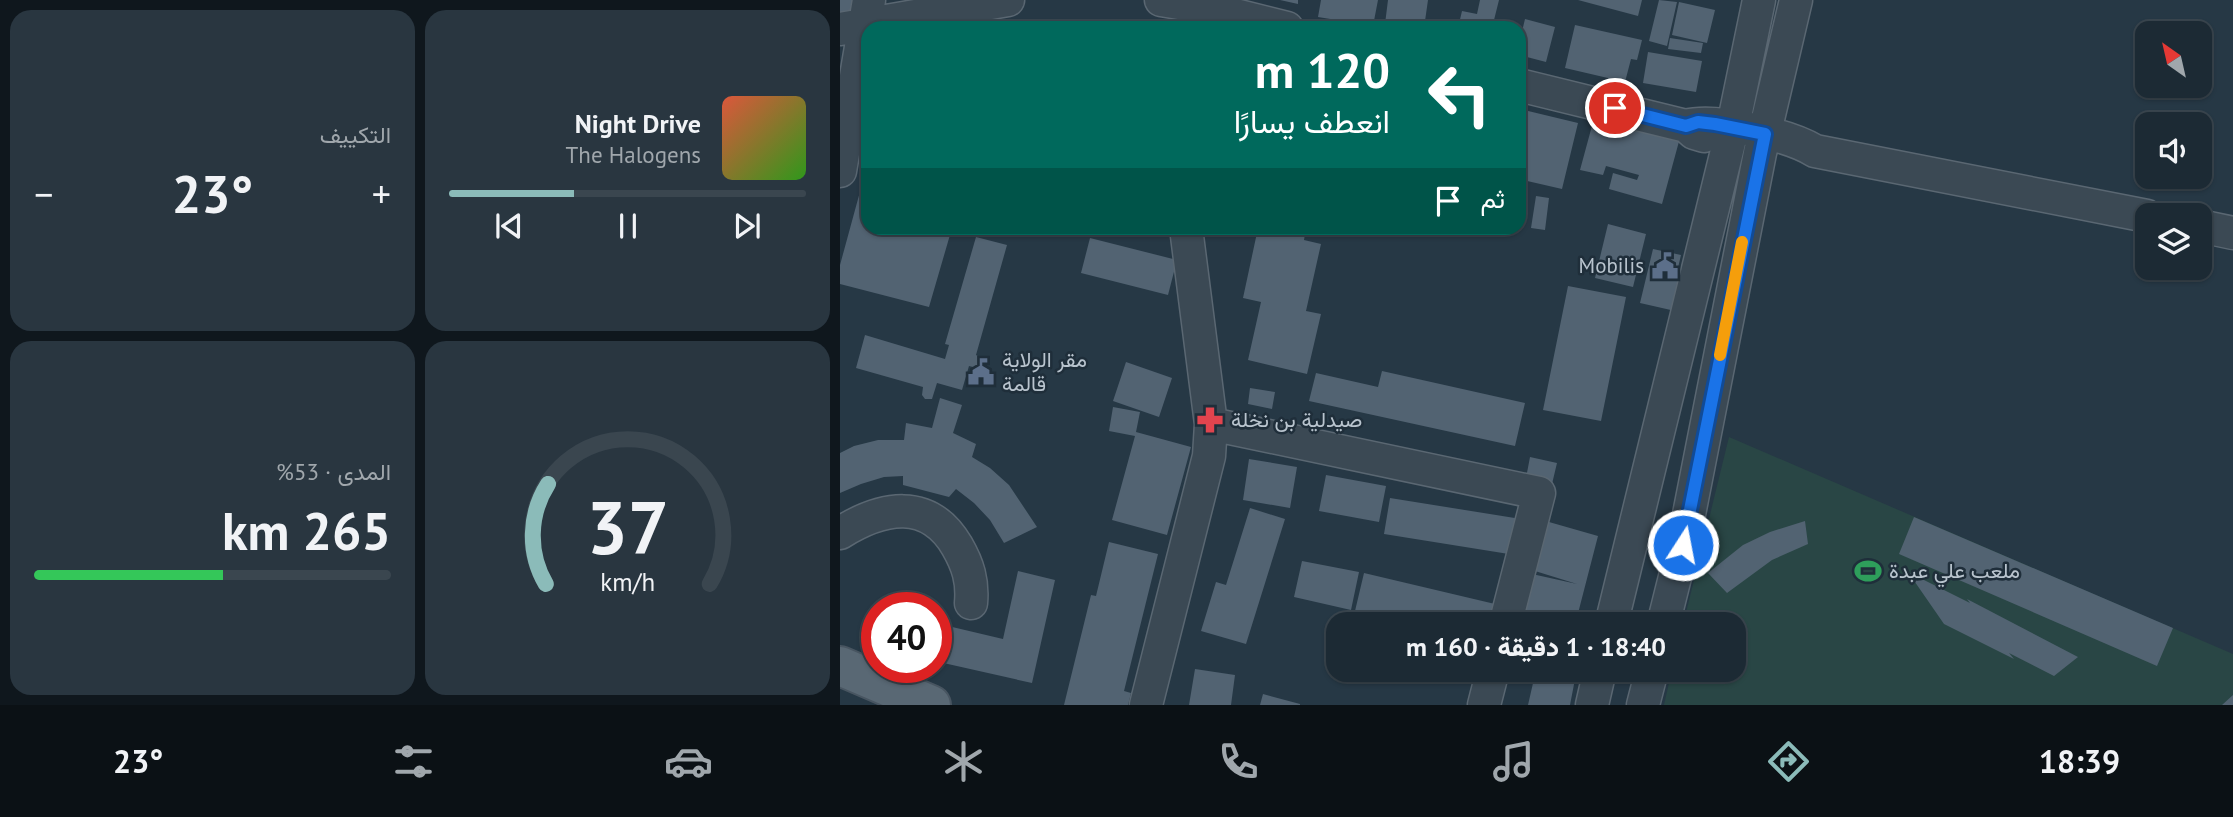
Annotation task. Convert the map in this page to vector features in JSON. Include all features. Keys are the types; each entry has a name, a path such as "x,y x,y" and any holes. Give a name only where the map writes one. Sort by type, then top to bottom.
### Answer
{"main road":[{"path":"840,666 931,705"}],"street":[{"path":"840,171 858,18 1008,0"},
{"path":"1161,0 1202,12 1250,21"},
{"path":"1614,612 1730,135 1759,0"},
{"path":"1666,612 1683,545 1762,143 1796,0"},
{"path":"1526,87 1686,126 1698,122 1730,135 1801,155 1815,151 2135,214"},
{"path":"2212,229 2233,233"},
{"path":"1146,705 1209,456 1211,424 1187,235"},
{"path":"1211,424 1539,494 1508,612"},
{"path":"840,533 876,514 897,510 917,512 932,520 949,533 970,570 973,586 971,603"},
{"path":"1484,705 1490,682"},
{"path":"1592,705 1597,682"},
{"path":"1643,705 1649,682"}],"green space":[{"name":"ملعب علي عبدة","path":"1729,437 2233,654 2233,705 1664,705 1669,682 1746,682 1746,612 1686,612"}],"building":[{"path":"840,0 866,0 866,11 840,12"},
{"path":"1280,0 1298,0 1298,4"},
{"path":"1321,0 1378,0 1374,21 1342,21 1318,17"},
{"path":"1388,0 1428,0 1425,21 1385,21"},
{"path":"1480,0 1499,0 1494,21 1460,21 1462,11 1477,14"},
{"path":"1578,0 1642,0 1638,16"},
{"path":"1659,0 1677,2 1667,46 1649,41"},
{"path":"1679,2 1715,10 1707,43 1672,35"},
{"path":"1525,21 1555,27 1546,62 1526,57"},
{"path":"1575,25 1642,40 1637,60 1631,59 1625,82 1565,68"},
{"path":"1670,38 1703,43 1701,53 1668,49"},
{"path":"1648,52 1702,61 1696,92 1643,83"},
{"path":"1526,110 1578,123 1562,189 1526,181"},
{"path":"1596,111 1681,134 1662,204 1609,189 1613,173 1637,180 1639,175 1606,166 1603,175 1580,170"},
{"path":"861,188 861,235 950,235 929,307 840,284 840,265"},
{"path":"1536,196 1549,198 1545,230 1531,228"},
{"path":"1608,224 1646,234 1633,287 1595,278"},
{"path":"1256,235 1305,235 1304,240 1321,244 1306,311 1321,314 1307,374 1248,360 1261,302 1243,298"},
{"path":"976,237 1007,245 976,355 983,359 985,366 969,366 962,390 937,383 932,399 925,399 922,395 923,387 856,368 865,335 945,359 949,345 945,344"},
{"path":"1090,238 1177,260 1168,295 1081,273"},
{"path":"1653,249 1681,255 1677,272 1693,276 1684,313 1640,303"},
{"path":"1568,286 1626,297 1601,421 1543,410"},
{"path":"1126,362 1172,378 1159,417 1113,401"},
{"path":"1382,371 1525,403 1515,446 1309,401 1316,373 1378,387"},
{"path":"1250,388 1275,392 1272,409 1248,404"},
{"path":"940,398 962,405 953,433 976,444 972,457 1009,485 1037,527 1004,543 990,520 956,489 949,497 903,485 903,476 884,477 840,493 840,453 878,440 904,440 906,423 932,428"},
{"path":"1113,407 1140,412 1136,432 1191,447 1167,535 1112,520 1135,436 1109,431"},
{"path":"1530,457 1557,463 1552,484 1526,478"},
{"path":"1249,459 1297,467 1290,508 1243,500"},
{"path":"1326,475 1386,486 1379,522 1319,511"},
{"path":"1390,498 1521,519 1515,555 1384,534"},
{"path":"1250,508 1285,519 1246,644 1201,631 1216,582 1226,585"},
{"path":"1914,517 2173,628 2157,666 1899,554"},
{"path":"1805,521 1808,544 1772,560 1727,593 1708,573 1743,545 1770,532"},
{"path":"1549,522 1598,536 1578,612 1525,612 1532,574 1577,584 1535,571"},
{"path":"1109,542 1158,554 1124,691 1131,693 1128,705 1064,705 1091,595 1096,596"},
{"path":"1302,561 1359,572 1351,610 1294,597"},
{"path":"1018,571 1055,580 1032,683 952,665 952,627 1003,639"},
{"path":"1908,572 1970,603 1967,599 2078,657 2054,676 1944,624"},
{"path":"1364,573 1495,604 1493,612 1355,611"},
{"path":"1195,669 1235,675 1231,705 1189,705"},
{"path":"1533,682 1574,682 1570,705 1528,705"},
{"path":"1263,694 1300,704 1300,705 1260,705"},
{"path":"2233,695 2233,705 2222,705"}],"slow traffic":[{"path":"1720,355 1742,242"}],"place":[{"name":"Mobilis","path":"1665,266"},
{"name":"مقر الولاية قالمة","path":"981,372"},
{"name":"صيدلية بن نخلة","path":"1210,420"},
{"name":"ملعب علي عبدة","path":"1868,571"}],"route":[{"path":"1615,108 1686,126 1698,122 1765,134 1683,545"}]}
